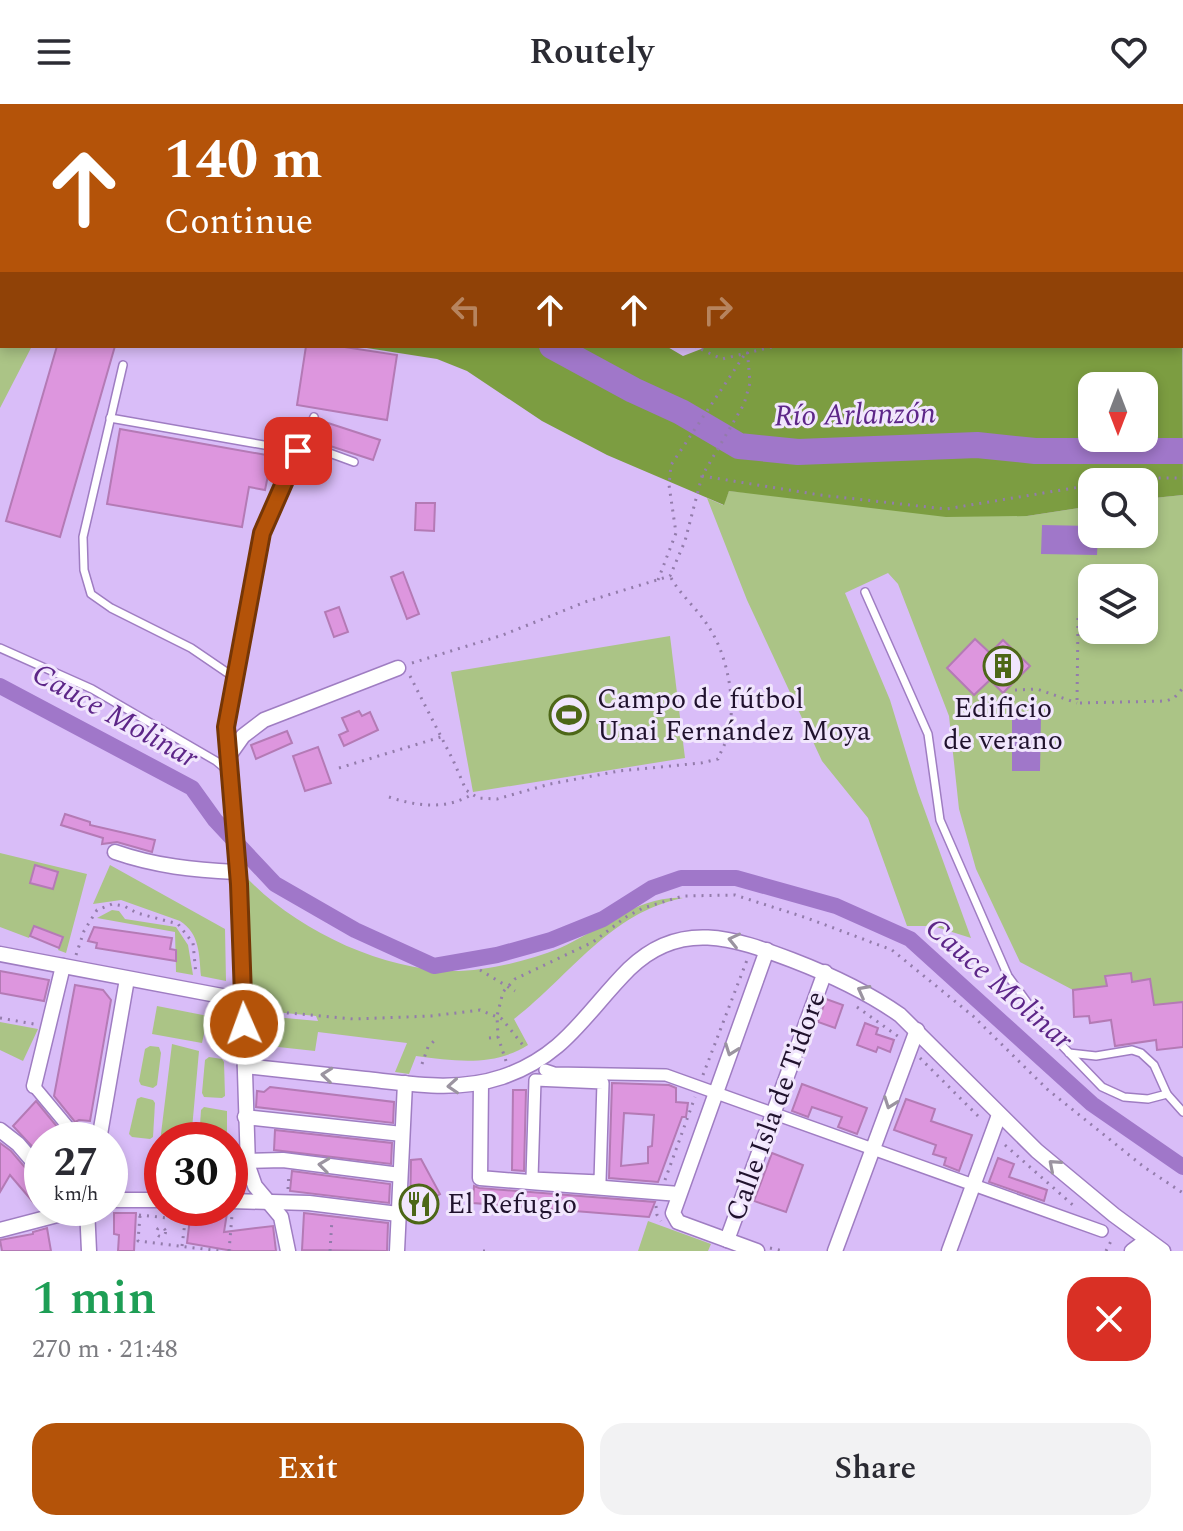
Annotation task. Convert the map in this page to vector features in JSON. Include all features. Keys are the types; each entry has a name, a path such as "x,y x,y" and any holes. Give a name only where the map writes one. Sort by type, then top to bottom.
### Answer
{"street":[{"path":"228,757 243,736 264,720 398,668"},
{"path":"226,727 243,1005 245,1122"},
{"path":"115,852 148,863 183,869 236,872"},
{"path":"245,1066 438,1087 481,1083 540,1067 630,968 662,945 690,938 722,937 825,972 880,1000 917,1030 999,1115 1071,1181 1158,1248"},
{"path":"757,1251 678,1222 673,1210 767,950"},
{"path":"0,954 243,1005"},
{"path":"63,966 34,1086 64,1122"},
{"name":"Calle Isla de Tidore","path":"727,1240 825,972"},
{"path":"102,1122 127,979"},
{"path":"835,1251 917,1030"},
{"path":"540,1067 554,1073 666,1075 1102,1231"},
{"path":"535,1080 603,1083 600,1181 532,1178 535,1080"},
{"path":"397,1251 405,1083"},
{"path":"481,1083 480,1178 679,1194"},
{"path":"949,1251 999,1115"},
{"path":"245,1117 402,1134"},
{"path":"0,1130 24,1151"},
{"path":"288,1251 281,1217 255,1186 248,1161 289,1161 400,1175"},
{"path":"248,1204 287,1201 398,1214"},
{"path":"0,1230 24,1224"},
{"path":"87,1226 89,1251"},
{"path":"1134,1250 1135,1230"},
{"path":"1134,1250 1140,1245 1158,1248"}],"lane":[{"path":"123,365 83,537 84,570 91,594 111,608 191,648 235,678"},
{"path":"226,727 262,533 314,417"},
{"path":"110,418 300,447 354,462"},
{"path":"865,592 928,734 940,820 1008,976 1048,1031 1102,1087 1124,1097 1148,1099 1167,1094"},
{"path":"0,648 122,705 216,761 230,773"},
{"path":"1069,1053 1096,1056 1132,1050 1141,1053 1154,1065 1167,1094 1183,1112"}],"path":[{"path":"698,348 722,359 747,349"},
{"path":"658,580 676,533 669,485 671,465 747,349"},
{"path":"670,576 710,627 724,663 731,705 728,735 718,759 580,778 497,799 471,795 404,665 503,635 585,602 670,576 685,541 702,476 744,404 750,383 747,349"},
{"path":"702,476 820,495 946,509 1078,487"},
{"path":"1158,478 1183,478"},
{"path":"1077,703 1078,618"},
{"path":"1015,690 1037,689 1077,703 1166,701 1174,698 1183,688"},
{"path":"339,768 441,737"},
{"path":"389,797 422,805 457,803 471,795"},
{"path":"75,956 84,931 97,910 112,904 124,906 137,913 178,924 193,943 196,979"},
{"path":"480,970 515,991"},
{"path":"495,994 502,996"},
{"path":"851,1003 901,1040"},
{"path":"243,1005 345,1019 431,1016 480,1010 497,1016 514,1031 540,1067"},
{"path":"497,1016 498,1037 506,1061"},
{"path":"0,1018 49,1027"},
{"path":"489,1038 498,1037"},
{"path":"422,1064 428,1047 439,1040"},
{"path":"915,1058 919,1056 982,1120 983,1126"},
{"path":"1047,1089 1144,1167 1183,1193"},
{"path":"998,1143 1002,1142 1102,1231"},
{"path":"287,1201 289,1161"},
{"path":"330,1251 333,1205"},
{"path":"140,1216 138,1241 220,1251"},
{"path":"159,1243 160,1237 156,1231 161,1226"},
{"path":"182,1246 184,1226"},
{"path":"228,1226 229,1251"},
{"path":"1106,1251 1113,1241"},
{"path":"165,1251 166,1244"},
{"path":"483,1251 490,1251"}],"green space":[{"path":"0,348 31,348 0,408"},
{"path":"367,348 669,348 683,356 704,348 1182,348 1183,495 1158,498 1158,468 1078,468 1078,508 1027,516 946,517 729,491 724,505 607,455 542,421 467,371 437,359"},
{"path":"729,491 1027,516 1078,508 1078,548 1158,548 1158,498 1183,495 1183,1002 1153,1005 1150,980 1132,982 1131,973 1106,976 1107,986 1073,990 1020,962 976,869 959,809 949,716 898,584 888,573 845,593 890,700 918,792 971,938 933,926 907,926 868,818 822,761 747,600 707,498 723,505"},
{"name":"Campo de fútbol Unai Fernández Moya","path":"670,636 685,758 473,792 451,672"},
{"path":"0,853 87,874 66,953 58,950 63,937 35,926 29,938 0,927"},
{"path":"110,865 225,929 226,981 201,976 195,938 180,921 121,900 93,904"},
{"path":"246,877 289,913 340,943 397,963 453,971 493,967 535,957 575,941 635,908 651,902 683,898 657,905 612,931 514,1019 528,1045 501,1057 474,1061 416,1056 409,1074 395,1072 407,1043 318,1032 315,1051 260,1045 263,1016 318,1021 316,1016 253,1010"},
{"path":"112,910 119,911 125,919 176,927 188,945 193,975 176,972 175,932 97,918"},
{"path":"157,1006 208,1016 202,1043 152,1034"},
{"path":"0,1022 38,1029 23,1061 0,1050"},
{"path":"172,1044 199,1051 193,1122 162,1122"},
{"path":"159,1047 161,1053 157,1085 153,1088 141,1085 139,1081 145,1049"},
{"path":"209,1057 224,1062 225,1096 222,1098 204,1097 202,1093 205,1060"},
{"path":"141,1097 155,1103 154,1122 144,1122 144,1138 129,1134 137,1099"},
{"path":"204,1107 227,1111 227,1122 200,1122"},
{"path":"648,1221 711,1244 708,1251 638,1251"}],"shaded area":[{"path":"1042,525 1078,526 1078,548 1097,548 1097,555 1041,554"},
{"path":"1012,715 1041,715 1040,771 1012,771"}],"building":[{"path":"56,348 114,348 60,537 6,521"},
{"path":"306,348 351,348 397,355 387,420 297,405"},
{"path":"328,423 380,440 373,460 321,443"},
{"path":"120,429 272,456 265,490 249,487 242,527 107,504"},
{"path":"416,503 435,503 434,531 415,530"},
{"path":"403,572 419,614 407,619 391,577"},
{"path":"339,607 348,632 334,637 325,612"},
{"path":"975,639 990,653 1003,640 1030,666 1003,693 990,680 974,695 947,668"},
{"path":"359,711 362,716 370,712 378,730 344,746 339,735 348,731 342,718"},
{"path":"287,731 292,743 256,759 251,745"},
{"path":"318,747 331,783 305,791 293,756"},
{"path":"65,814 90,822 90,825 155,840 152,852 117,842 102,844 103,838 61,825"},
{"path":"35,865 58,872 53,889 30,883"},
{"path":"34,926 63,937 59,948 30,936"},
{"path":"94,927 172,938 170,949 176,950 176,961 96,948 97,943 88,941"},
{"path":"0,971 49,980 44,1001 0,993"},
{"path":"1131,973 1132,982 1150,979 1154,1005 1183,1002 1183,1047 1157,1050 1156,1040 1115,1046 1111,1020 1090,1023 1089,1016 1074,1017 1073,990 1107,986 1105,976"},
{"path":"75,985 103,990 111,1000 90,1121 75,1122 54,1096"},
{"path":"826,999 843,1005 835,1028 818,1022"},
{"path":"865,1023 878,1028 876,1034 894,1040 890,1052 878,1047 876,1052 857,1045"},
{"path":"612,1083 669,1085 676,1088 676,1102 688,1103 686,1117 682,1117 658,1182 609,1178","holes":["624,1113 654,1115 648,1163 621,1166"]},
{"path":"802,1084 867,1108 857,1134 838,1127 842,1117 812,1107 808,1117 792,1111"},
{"path":"270,1087 394,1102 393,1123 256,1107 257,1091 264,1092"},
{"path":"513,1090 526,1090 524,1171 512,1170"},
{"path":"906,1099 935,1109 931,1121 972,1135 959,1171 944,1165 946,1158 933,1154 936,1145 894,1130"},
{"path":"36,1101 53,1122 24,1122 24,1138 13,1126"},
{"path":"275,1130 392,1143 391,1164 274,1150"},
{"path":"0,1143 24,1166 24,1191 10,1175 0,1192"},
{"path":"772,1153 803,1165 786,1212 754,1201"},
{"path":"998,1158 1014,1164 1009,1177 1047,1190 1044,1201 989,1182"},
{"path":"421,1159 440,1194 429,1200 428,1213 410,1212 411,1160"},
{"path":"292,1171 390,1184 389,1203 290,1191"},
{"path":"474,1186 655,1202 649,1217 473,1203"},
{"path":"128,1213 136,1213 134,1251 118,1251 119,1235 114,1234 114,1226 128,1226"},
{"path":"304,1213 388,1223 387,1251 302,1250"},
{"path":"189,1226 225,1226 224,1232 273,1226 276,1251 233,1251 187,1243"},
{"path":"47,1228 51,1251 2,1251 0,1240"}],"waterway":[{"name":"Río Arlanzón","path":"556,348 681,412 739,446 798,452 977,445 1035,451 1183,451"},
{"name":"Cauce Molinar","path":"0,686 192,788 215,820 275,884 355,930 434,966 497,955 551,940 603,919 652,888 681,878 736,878 836,906 910,939 1092,1104 1183,1167"}],"place":[{"name":"Edificio de verano","path":"1003,666"},
{"name":"Campo de fútbol Unai Fernández Moya","path":"569,715"},
{"name":"El Refugio","path":"419,1204"}],"route":[{"path":"244,1024 239,884 226,727 262,533 298,451"}]}
